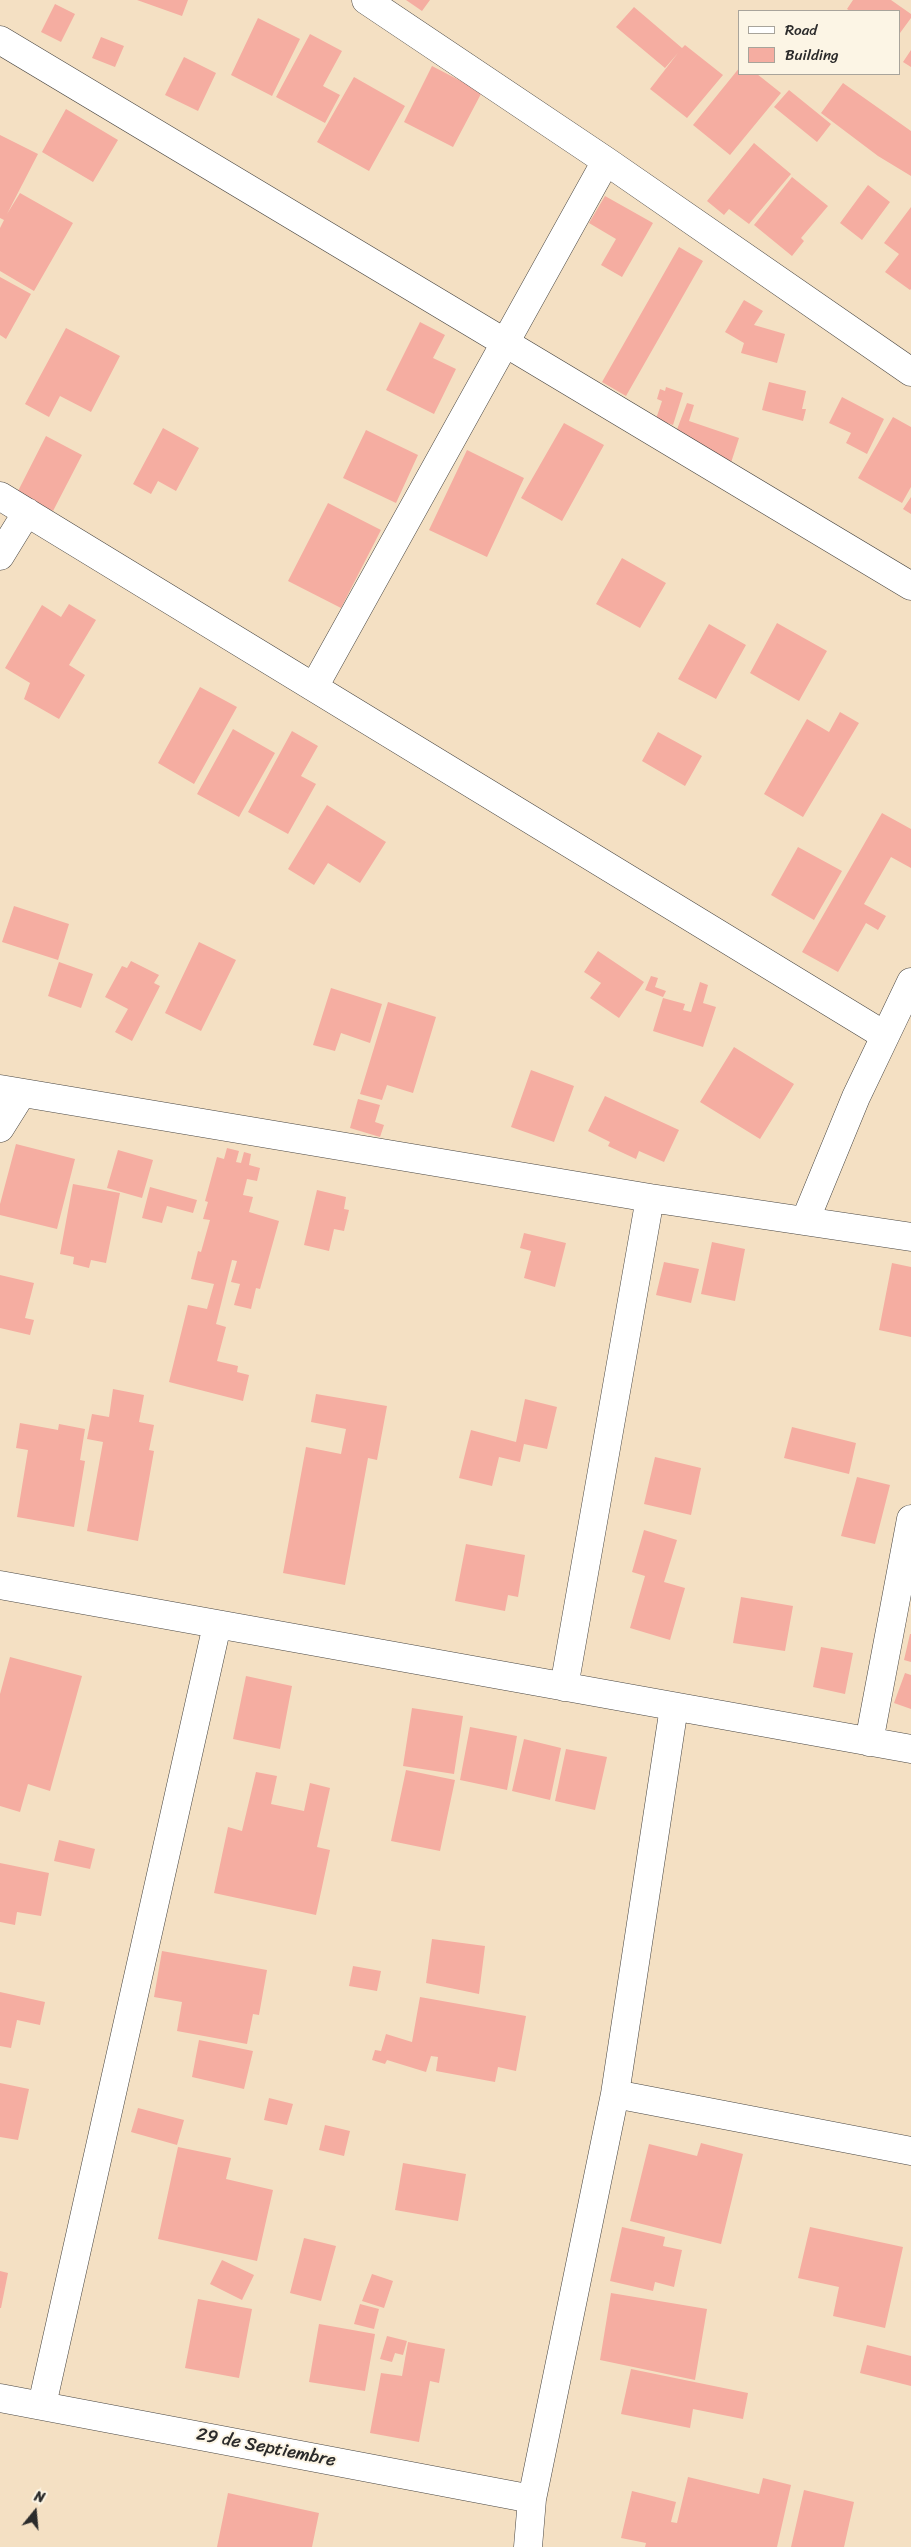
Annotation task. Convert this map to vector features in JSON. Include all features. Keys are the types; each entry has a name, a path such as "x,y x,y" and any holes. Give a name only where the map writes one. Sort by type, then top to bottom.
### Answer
{"street":[{"path":"366,0 606,161 911,372"},
{"path":"0,40 911,586"},
{"path":"314,687 606,161"},
{"path":"0,496 884,1035"},
{"path":"0,556 26,512"},
{"path":"805,1221 856,1097 911,982"},
{"path":"0,1128 11,1091 650,1198 911,1237"},
{"path":"564,1687 650,1198"},
{"path":"868,1742 911,1519"},
{"path":"0,1585 911,1749"},
{"path":"42,2406 217,1624"},
{"path":"528,2547 532,2499 615,2094 674,1707"},
{"path":"615,2094 911,2151"},
{"name":"29 de Septiembre","path":"0,2398 532,2499"}],"building":[{"path":"137,0 188,0 182,16"},
{"path":"406,0 430,0 422,11"},
{"path":"853,0 891,0 911,14 911,18 901,32 901,10 847,9"},
{"path":"55,4 75,14 61,42 41,32"},
{"path":"634,7 682,48 685,45 723,75 687,118 650,89 678,53 665,68 616,27"},
{"path":"258,18 300,39 272,96 231,75"},
{"path":"310,34 342,51 323,86 340,95 325,123 276,97"},
{"path":"101,37 124,46 115,67 92,58"},
{"path":"911,50 911,67 903,62"},
{"path":"184,57 216,73 198,111 165,95"},
{"path":"432,66 482,92 453,147 404,122"},
{"path":"738,69 738,75 758,75 781,93 730,155 693,125"},
{"path":"354,77 405,106 369,171 317,142"},
{"path":"843,83 911,131 911,176 878,156 821,113"},
{"path":"789,90 831,124 817,142 774,107"},
{"path":"66,109 118,140 93,182 42,152"},
{"path":"0,135 38,154 7,214 20,193 73,223 34,291 0,271 0,228 4,220 0,218"},
{"path":"754,143 791,174 749,224 729,209 724,215 707,201"},
{"path":"792,177 828,206 801,238 804,241 792,256 754,225"},
{"path":"868,185 890,202 862,240 840,223"},
{"path":"605,196 653,223 622,277 601,265 616,239 589,223"},
{"path":"911,207 910,290 885,272 899,254 884,243"},
{"path":"679,247 703,261 626,396 602,382"},
{"path":"0,277 31,294 6,339 0,335"},
{"path":"744,300 763,311 754,325 785,334 777,363 741,353 744,343 725,332"},
{"path":"420,322 445,335 433,358 456,369 434,414 386,390"},
{"path":"66,328 120,356 91,412 60,396 49,417 25,404"},
{"path":"769,382 806,391 802,409 806,409 803,421 762,410"},
{"path":"666,387 683,393 673,425 656,419 662,401 657,399 660,389 665,391"},
{"path":"842,397 884,419 867,454 846,443 851,433 829,423"},
{"path":"687,403 694,405 689,421 739,438 728,472 676,432"},
{"path":"893,417 911,427 911,487 902,503 858,478"},
{"path":"564,423 604,445 562,521 521,498"},
{"path":"163,428 199,448 176,491 158,481 151,494 133,484"},
{"path":"366,430 418,455 396,503 343,478"},
{"path":"46,436 82,455 53,511 17,493"},
{"path":"467,450 524,478 487,557 429,530"},
{"path":"911,497 911,514 903,509"},
{"path":"328,503 381,530 341,608 288,581"},
{"path":"622,558 666,583 640,628 596,604"},
{"path":"69,604 96,620 69,665 85,675 59,719 24,699 30,683 5,668 42,605 61,617"},
{"path":"777,623 827,651 799,701 750,673"},
{"path":"709,624 746,645 716,699 678,679"},
{"path":"200,687 237,707 194,784 158,763"},
{"path":"840,712 859,723 803,817 764,794 807,719 829,732"},
{"path":"233,729 275,753 239,817 197,794"},
{"path":"292,731 318,746 301,776 316,784 288,834 248,812"},
{"path":"658,732 702,756 685,786 642,761"},
{"path":"327,805 386,842 360,883 328,863 314,885 288,869"},
{"path":"882,813 911,829 911,868 891,857 864,904 886,916 878,930 866,923 838,972 802,952"},
{"path":"798,847 842,871 814,920 771,895"},
{"path":"14,906 69,924 58,960 2,942"},
{"path":"199,942 236,960 201,1031 165,1013"},
{"path":"598,951 644,982 619,1018 590,998 601,983 584,972"},
{"path":"131,961 159,975 154,983 160,986 132,1041 115,1032 128,1009 105,997 122,966 127,968"},
{"path":"59,962 93,974 81,1008 48,996"},
{"path":"651,976 658,978 655,987 666,991 663,997 645,990"},
{"path":"700,982 708,985 703,1003 716,1007 703,1047 653,1031 663,998 685,1004 683,1010 691,1012"},
{"path":"331,988 382,1004 370,1043 341,1033 335,1051 313,1045"},
{"path":"388,1002 436,1017 413,1093 387,1085 382,1100 360,1094"},
{"path":"734,1047 794,1084 760,1139 700,1102"},
{"path":"531,1070 574,1086 554,1142 511,1127"},
{"path":"605,1096 679,1130 664,1162 639,1151 636,1159 608,1146 610,1142 588,1131"},
{"path":"358,1099 380,1105 375,1122 384,1125 380,1137 350,1128"},
{"path":"16,1144 75,1159 57,1229 0,1215 0,1204"},
{"path":"227,1148 239,1151 236,1162 241,1163 244,1152 251,1154 249,1165 260,1168 257,1181 247,1179 243,1195 253,1197 249,1212 279,1221 260,1289 256,1288 251,1309 234,1305 240,1284 231,1282 237,1261 232,1260 216,1324 226,1327 217,1361 238,1366 237,1372 249,1375 243,1401 169,1382 188,1305 207,1309 214,1284 191,1279 198,1251 201,1252 210,1220 203,1219 208,1202 205,1201 217,1157 224,1159"},
{"path":"118,1150 153,1160 142,1198 107,1188"},
{"path":"73,1184 120,1193 106,1263 91,1260 89,1268 73,1264 74,1257 60,1254"},
{"path":"150,1187 197,1200 193,1213 167,1206 162,1223 142,1218"},
{"path":"317,1190 346,1197 344,1209 349,1210 344,1231 334,1229 329,1251 304,1245"},
{"path":"524,1233 566,1243 555,1287 524,1278 531,1251 520,1248"},
{"path":"712,1242 745,1249 735,1301 701,1294"},
{"path":"664,1262 699,1269 691,1303 656,1295"},
{"path":"892,1263 911,1267 911,1337 879,1330"},
{"path":"0,1275 34,1283 25,1318 34,1320 30,1335 0,1328"},
{"path":"113,1389 144,1395 139,1422 154,1425 149,1450 154,1451 138,1541 87,1531 103,1442 87,1439 92,1414 109,1417"},
{"path":"316,1394 387,1406 377,1460 368,1458 345,1585 283,1573 306,1447 341,1454 346,1429 311,1422"},
{"path":"525,1399 557,1407 547,1449 524,1444 520,1462 499,1457 492,1486 459,1478 471,1430 516,1442"},
{"path":"20,1423 58,1430 59,1424 85,1429 80,1460 85,1461 74,1527 17,1517 28,1450 16,1448"},
{"path":"792,1427 856,1443 849,1474 784,1458"},
{"path":"655,1457 701,1468 691,1515 644,1504"},
{"path":"857,1477 890,1485 875,1544 841,1536"},
{"path":"644,1530 677,1540 664,1582 685,1588 670,1640 630,1628 645,1576 632,1572"},
{"path":"466,1544 525,1555 518,1597 508,1595 505,1611 455,1601"},
{"path":"741,1597 793,1606 785,1651 733,1643"},
{"path":"911,1634 911,1662 904,1660"},
{"path":"821,1647 853,1653 845,1694 813,1687"},
{"path":"10,1657 82,1676 50,1791 28,1784 20,1812 0,1806 0,1694"},
{"path":"905,1673 911,1675 911,1709 894,1703"},
{"path":"246,1676 292,1686 280,1749 233,1739"},
{"path":"412,1708 463,1716 454,1774 403,1766"},
{"path":"470,1727 517,1736 507,1790 460,1780"},
{"path":"524,1739 561,1748 550,1800 512,1791"},
{"path":"566,1749 607,1757 595,1810 555,1801"},
{"path":"406,1770 455,1780 440,1851 391,1841"},
{"path":"256,1772 277,1776 271,1804 304,1811 310,1783 330,1788 317,1847 330,1850 316,1915 214,1893 228,1827 242,1831"},
{"path":"59,1840 95,1849 90,1869 54,1861"},
{"path":"0,1863 49,1873 41,1916 17,1912 15,1925 0,1922"},
{"path":"432,1939 485,1946 479,1994 426,1983"},
{"path":"162,1951 267,1970 259,2015 253,2014 247,2044 177,2031 182,2002 154,1997"},
{"path":"353,1966 381,1971 377,1991 349,1986"},
{"path":"0,1992 45,2002 40,2025 17,2020 11,2048 0,2046"},
{"path":"420,1997 526,2016 516,2071 498,2067 495,2082 436,2071 438,2057 431,2056 426,2072 387,2060 385,2064 372,2060 375,2050 381,2051 386,2034 412,2042"},
{"path":"199,2040 253,2051 244,2089 192,2077"},
{"path":"0,2083 29,2089 18,2140 0,2137"},
{"path":"269,2098 293,2104 287,2125 264,2120"},
{"path":"138,2108 184,2120 177,2145 131,2132"},
{"path":"325,2125 350,2131 344,2156 319,2150"},
{"path":"701,2143 743,2154 721,2244 630,2221 649,2144 697,2156"},
{"path":"178,2147 231,2158 226,2179 273,2190 257,2261 158,2239"},
{"path":"403,2163 466,2174 458,2221 395,2210"},
{"path":"622,2227 665,2237 663,2246 682,2250 674,2287 655,2282 653,2291 610,2281"},
{"path":"810,2227 903,2247 885,2328 833,2316 839,2287 798,2278"},
{"path":"304,2238 336,2246 321,2301 290,2293"},
{"path":"222,2260 254,2275 242,2300 210,2284"},
{"path":"0,2271 8,2273 1,2308 0,2308"},
{"path":"372,2274 393,2281 384,2308 362,2301"},
{"path":"611,2293 707,2309 695,2380 600,2360"},
{"path":"198,2299 252,2309 239,2378 185,2368"},
{"path":"360,2304 379,2309 374,2329 354,2324"},
{"path":"319,2324 375,2334 365,2391 309,2382"},
{"path":"387,2336 407,2341 403,2355 395,2353 392,2362 380,2359"},
{"path":"408,2342 445,2349 439,2383 430,2381 419,2442 370,2433 381,2373 402,2376"},
{"path":"867,2345 911,2356 911,2386 860,2373"},
{"path":"631,2369 748,2393 743,2419 693,2409 690,2428 621,2414"},
{"path":"688,2477 759,2494 763,2478 791,2485 777,2547 645,2547 646,2543 621,2538 632,2491 676,2502 671,2522 677,2523"},
{"path":"804,2490 854,2502 844,2547 791,2547"},
{"path":"228,2493 319,2513 312,2547 217,2547"}]}
